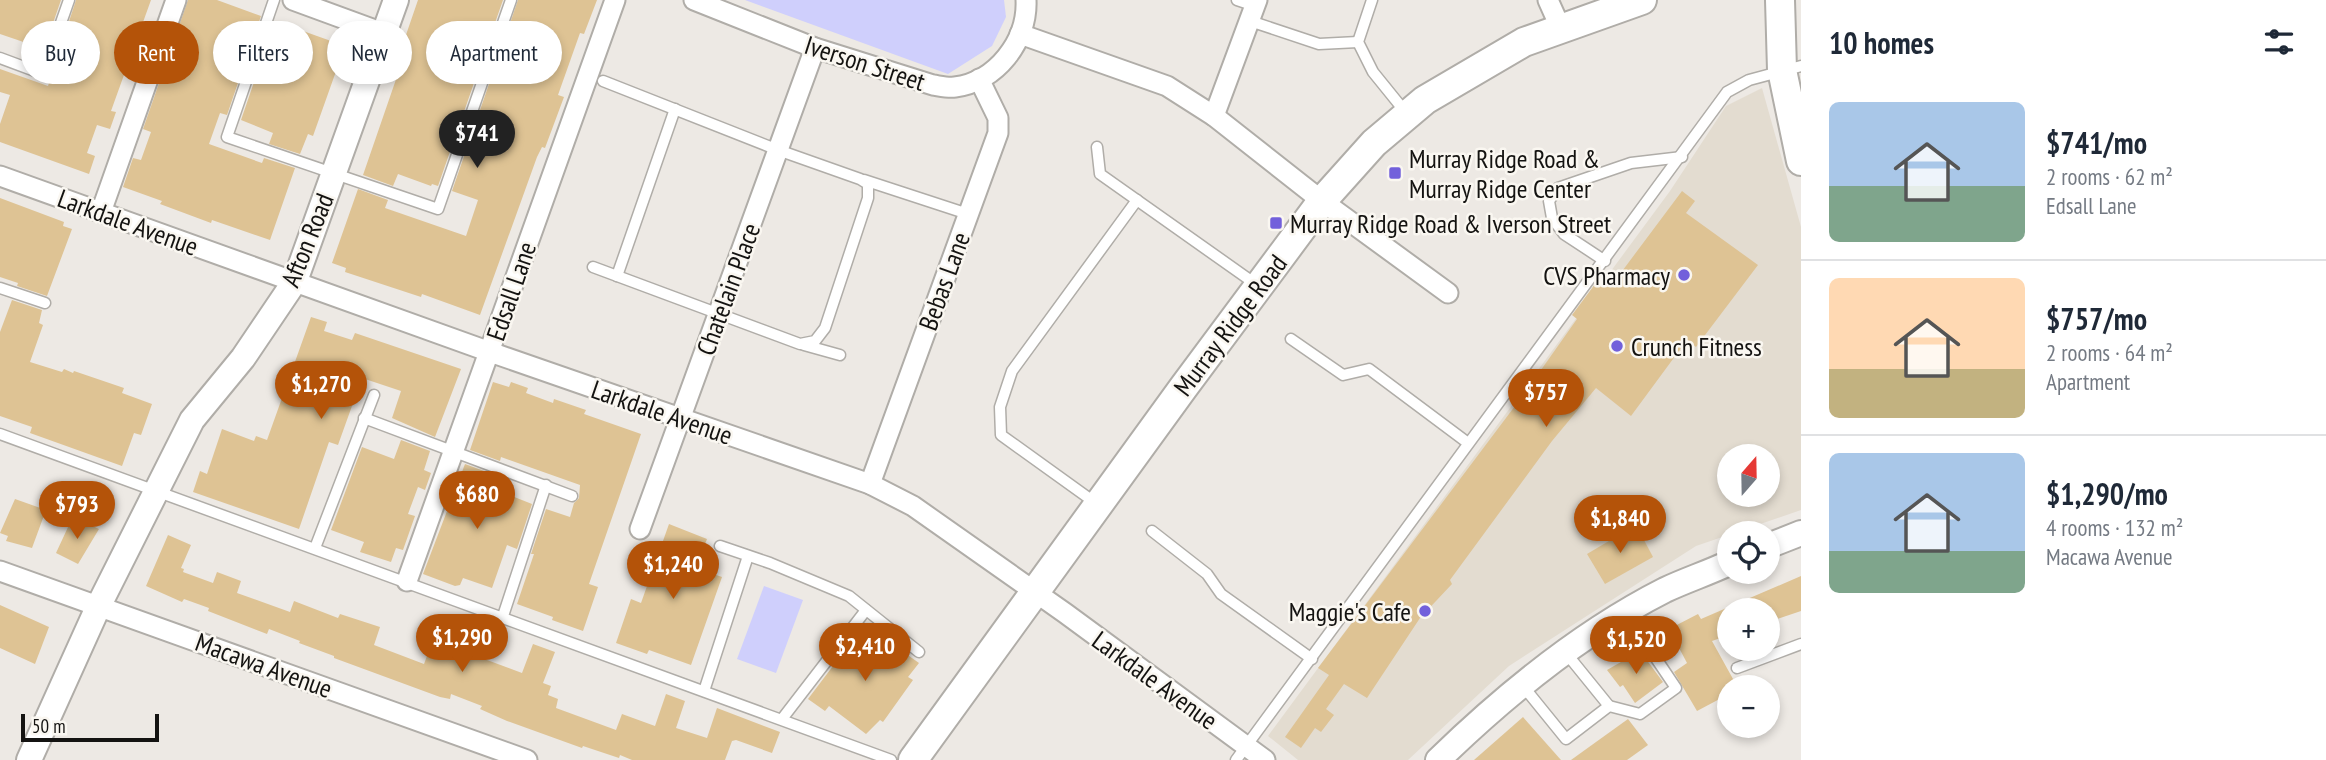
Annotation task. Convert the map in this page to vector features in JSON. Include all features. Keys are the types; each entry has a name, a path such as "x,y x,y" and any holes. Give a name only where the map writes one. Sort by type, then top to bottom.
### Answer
{"main road":[{"name":"Murray Ridge Road","path":"913,760 1322,201 1374,143 1425,100 1524,43 1642,0"},
{"path":"1780,0 1791,68 1801,161"}],"street":[{"path":"101,212 176,0"},
{"path":"293,0 350,21"},
{"name":"Afton Road","path":"388,21 396,0"},
{"name":"Edsall Lane","path":"407,581 615,0"},
{"name":"Iverson Street","path":"694,0 815,48 933,85 953,88 974,83 995,70 1010,53 1024,26 1026,0"},
{"path":"1548,0 1561,29"},
{"path":"1214,116 1250,7"},
{"path":"1020,34 1167,86 1214,116 1322,201 1448,293"},
{"name":"Chatelain Place","path":"639,529 815,48"},
{"name":"Bebas Lane","path":"870,484 998,133 998,118 979,79"},
{"name":"Afton Road","path":"29,760 99,606 192,420 243,358 295,281 365,84"},
{"name":"Larkdale Avenue","path":"0,176 681,420 870,484 914,506 1034,592 1242,753 1265,760"},
{"path":"1780,541 1801,533"},
{"path":"1438,760 1522,685 1566,653 1663,592 1717,569"},
{"name":"Macawa Avenue","path":"0,571 527,760"}],"lane":[{"path":"0,58 43,74 69,0"},
{"path":"274,0 227,137 438,209 511,0"},
{"path":"1372,0 1358,42 1373,72 1407,115"},
{"path":"1250,7 1319,44 1358,42"},
{"path":"1242,753 1468,443 1682,157 1727,92 1749,80 1791,68"},
{"path":"603,80 778,150 968,214"},
{"path":"617,276 675,109"},
{"path":"1097,147 1100,174 1259,286"},
{"path":"1605,261 1564,234 1552,218 1549,201 1558,188 1631,163 1682,157"},
{"path":"800,344 816,341 825,328 868,198 868,184 860,179"},
{"path":"1099,506 1001,435 1000,407 1012,371 1137,200"},
{"path":"593,267 800,344 840,355"},
{"path":"0,288 45,303"},
{"path":"1290,339 1343,375 1369,369 1468,443"},
{"path":"315,548 374,395"},
{"path":"364,418 572,496"},
{"path":"0,433 891,760"},
{"path":"503,616 546,485"},
{"path":"1152,531 1207,574 1221,594 1312,659"},
{"path":"720,546 849,596 919,652"},
{"path":"704,691 748,556"},
{"path":"782,719 866,610"},
{"path":"1566,653 1609,706 1640,714 1676,688 1626,613"},
{"path":"1737,668 1801,644"},
{"path":"1522,685 1566,739 1609,706"}],"shaded area":[{"path":"745,0 1004,0 1006,17 992,46 948,74"},
{"path":"1762,88 1801,227 1801,510 1769,521 1717,521 1717,539 1696,546 1509,666 1408,760 1298,760 1268,736 1670,191 1726,106"},
{"path":"764,586 803,600 776,673 737,659"}],"building":[{"path":"0,0 61,0 54,21 21,21 21,41 0,34"},
{"path":"76,0 151,0 143,21 114,21 114,84 121,84 111,111 116,112 110,129 97,125 87,153 95,156 89,174 0,142 0,124 10,95 0,92 0,69 21,76 21,84 100,84 100,21 69,21"},
{"path":"188,0 217,0 261,16 259,21 213,21 213,84 238,84 227,115 220,113 209,144 262,163 264,158 295,168 270,240 212,220 211,223 123,187 133,158 141,160 151,132 143,129 159,84 199,84 199,21 181,21"},
{"path":"418,0 503,0 496,21 426,21 426,84 474,84 438,186 398,174 393,186 363,175 394,84 412,84 411,21"},
{"path":"518,0 597,0 584,34 580,33 562,84 562,21 511,21"},
{"path":"313,35 327,40 327,84 331,84 313,136 308,134 300,154 269,144 273,133 241,120 253,84 313,84"},
{"path":"489,84 562,84 558,95 564,97 545,148 542,147 537,157 480,315 422,294 421,297 345,272 346,268 332,263 358,189 388,200 385,208 466,236 478,200 452,191"},
{"path":"1682,191 1695,201 1686,213 1758,265 1696,347 1687,340 1631,416 1596,388 1552,441 1450,580 1452,584 1420,618 1367,698 1344,684 1326,709 1334,715 1321,732 1315,728 1301,748 1285,737 1329,675 1318,668 1524,394 1577,319 1572,315 1598,280 1611,286"},
{"path":"0,198 64,222 63,226 72,229 47,296 0,277"},
{"path":"12,300 42,310 39,323 43,325 30,362 62,372 64,369 73,373 74,371 124,388 122,393 152,404 141,435 134,433 122,466 30,433 32,427 0,416 0,332"},
{"path":"311,317 327,322 324,331 352,340 355,333 461,369 435,437 392,418 401,391 362,378 338,445 329,442 299,529 193,492 200,471 207,474 222,429 254,441 256,436 267,440"},
{"path":"493,382 509,387 511,382 528,388 526,393 553,403 554,399 586,410 584,414 641,434 589,584 598,587 583,631 517,604 546,509 570,517 574,503 579,498 580,485 501,457 500,461 470,450"},
{"path":"401,440 430,451 424,470 431,473 425,490 418,487 408,514 415,516 403,550 396,548 391,562 360,552 364,542 331,530 362,447 394,459"},
{"path":"465,464 495,475 491,485 495,486 494,489 532,504 517,549 507,545 492,588 463,578 460,585 455,586 423,574"},
{"path":"15,499 46,510 32,548 6,541 8,536 0,533"},
{"path":"80,520 99,529 78,564 56,553 69,525 76,528"},
{"path":"669,524 707,539 696,568 722,577 691,665 649,650 647,654 616,643 631,599 641,603"},
{"path":"1636,525 1653,557 1605,584 1587,554"},
{"path":"168,535 191,545 181,568 184,569 183,572 213,583 217,572 241,581 237,593 290,612 294,601 338,618 340,614 380,627 374,645 424,664 433,640 522,673 533,644 555,652 543,683 551,686 548,695 558,699 556,708 616,730 622,714 655,726 666,694 685,701 676,728 707,738 717,708 780,732 772,753 736,740 732,741 725,760 632,760 583,746 582,748 507,721 480,709 482,706 451,694 450,699 440,697 334,658 269,629 267,634 208,611 209,608 184,599 182,602 146,586"},
{"path":"1801,576 1801,611 1780,618 1780,598 1750,598"},
{"path":"0,605 49,627 35,664 0,648"},
{"path":"1717,612 1717,639 1712,641 1717,650 1717,661 1723,661 1731,675 1717,675 1717,700 1697,711 1674,672 1687,663 1669,629 1698,614 1701,619"},
{"path":"858,633 885,653 892,644 919,663 908,677 913,680 883,722 880,720 866,734 829,706 825,711 808,699"},
{"path":"1640,651 1663,682 1635,703 1623,685 1620,687 1607,670"},
{"path":"1523,717 1561,760 1474,760"},
{"path":"1628,719 1648,745 1627,760 1571,760"}],"place":[{"name":"Murray Ridge Road & Murray Ridge Center","path":"1395,173"},
{"name":"Murray Ridge Road & Iverson Street","path":"1276,223"},
{"name":"CVS Pharmacy","path":"1684,275"},
{"name":"Crunch Fitness","path":"1617,346"},
{"name":"Maggie's Cafe","path":"1425,611"}]}
